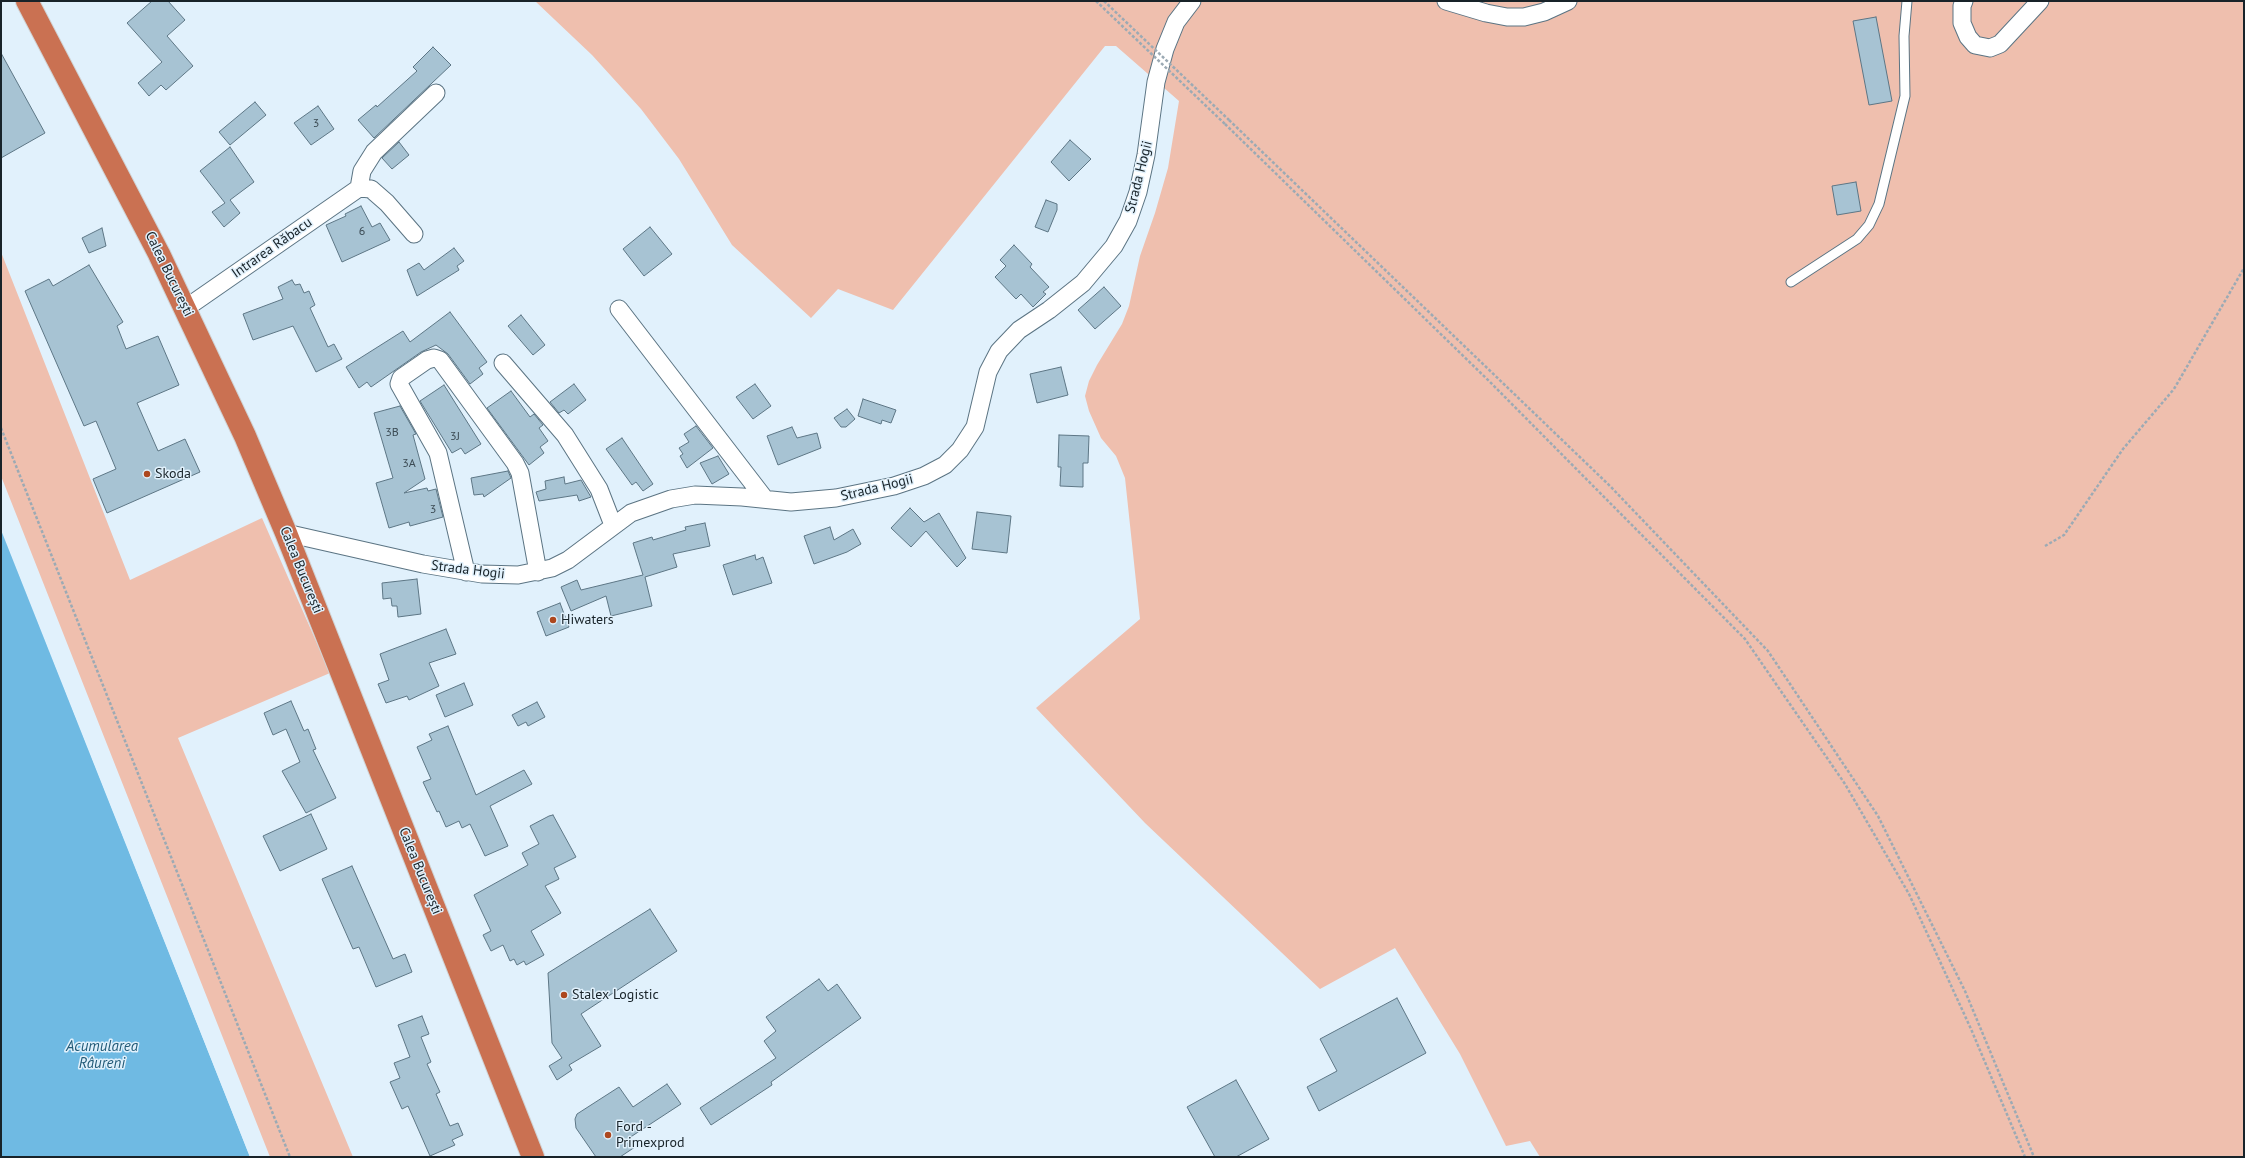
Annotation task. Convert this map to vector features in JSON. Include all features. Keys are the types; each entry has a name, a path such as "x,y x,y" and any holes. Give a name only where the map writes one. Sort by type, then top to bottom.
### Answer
{"highway":[{"name":"Calea București","path":"27,1 186,308 245,436 286,533 532,1157"}],"street":[{"name":"Strada Hogii","path":"286,533 423,564 466,572 501,575 538,572 552,568 568,560 631,513 671,499 695,495 810,501 863,494 894,486 924,476 945,465 960,450 975,428 988,372 999,351 1019,330 1049,310 1082,283 1114,246 1128,221 1141,177 1156,82 1165,49 1176,22 1192,1"},
{"path":"1446,1 1486,13 1507,17 1524,17 1544,12 1568,1"},
{"path":"1964,1 1962,6 1962,22 1968,37 1975,45 1990,48 2000,44 2040,1"},
{"path":"414,234 388,203 371,189 359,188 362,171 374,152 436,92"},
{"name":"Intrarea Răbacu","path":"186,308 359,188"},
{"path":"619,310 765,499"},
{"path":"466,572 438,454 399,384 401,378 427,360 434,358 440,360 515,463 520,473 538,572"},
{"path":"503,363 566,435 600,489 613,525"}],"lane":[{"path":"1791,282 1857,239 1869,225 1879,204 1906,96 1904,36 1907,1"}],"path":[{"path":"1096,1 1225,124 1490,382 1744,639 1845,784 1909,894 1971,1029 2025,1157"},
{"path":"1104,1 1610,486 1768,651 1878,816 1965,991 2034,1157"},
{"path":"2045,546 2064,535 2122,449 2174,389 2244,268"},
{"path":"1,428 290,1157"}],"shaded area":[{"path":"535,1 2244,1 2244,1157 1540,1157 1530,1141 1506,1146 1460,1054 1395,948 1320,989 1145,823 1036,708 1140,619 1125,478 1116,456 1101,438 1089,411 1085,396 1089,381 1122,324 1129,306 1140,256 1155,213 1168,168 1179,101 1116,46 1105,46 893,310 838,289 811,318 732,245 679,159 641,109 592,55"},
{"path":"1,252 130,580 262,518 330,673 178,738 353,1157 270,1157 1,476"}],"water":[{"name":"Acumularea Râureni","path":"1,530 250,1157 1,1157"}],"pier":[{"path":"1,528 3,529 252,1157 250,1157"}],"building":[{"path":"152,1 168,1 185,20 167,36 193,66 166,90 161,85 149,96 138,83 162,62 127,23"},
{"path":"1876,17 1892,101 1869,105 1853,21"},
{"path":"433,47 451,65 374,138 358,120 376,105 377,107 417,71 413,67"},
{"path":"1,53 45,133 1,158"},
{"path":"255,102 266,115 230,145 219,132"},
{"path":"318,106 334,129 311,145 294,123"},
{"path":"1070,140 1091,159 1069,181 1051,162"},
{"path":"399,142 409,155 392,169 382,158"},
{"path":"230,147 254,182 230,200 240,213 224,227 212,212 225,203 200,171"},
{"path":"1856,182 1861,211 1837,215 1832,186"},
{"path":"1046,200 1057,204 1057,210 1048,232 1035,227"},
{"path":"361,206 372,227 380,223 390,240 342,262 326,225 346,216 345,214"},
{"path":"650,227 672,254 644,276 623,249"},
{"path":"102,228 106,246 89,253 82,238"},
{"path":"1014,245 1032,264 1030,267 1049,287 1043,292 1046,294 1033,307 1021,294 1016,299 995,277 1006,266 1000,260"},
{"path":"454,248 464,261 457,266 459,270 417,296 407,270 419,263 424,270"},
{"path":"89,265 123,322 117,326 126,349 158,336 179,385 137,403 158,451 185,439 200,472 107,513 93,479 116,469 96,421 84,426 25,291 49,279 53,286"},
{"path":"292,280 295,285 300,284 304,293 309,291 315,305 310,308 328,347 334,344 342,359 316,372 293,326 253,340 243,314 283,299 278,287"},
{"path":"1104,287 1121,306 1095,329 1078,310"},
{"path":"450,312 487,362 479,368 483,374 470,384 448,354 436,345 421,352 371,387 367,382 359,388 346,367 403,331 410,342"},
{"path":"521,315 545,345 533,355 508,326"},
{"path":"1061,367 1068,395 1037,403 1030,374"},
{"path":"574,384 586,400 568,414 564,410 559,413 550,402"},
{"path":"755,384 771,406 753,419 736,397"},
{"path":"444,385 481,444 465,454 461,448 452,453 420,401"},
{"path":"511,391 530,417 534,414 543,425 539,428 548,441 540,447 544,453 529,465 487,408"},
{"path":"863,399 896,410 891,423 882,420 881,424 858,416"},
{"path":"400,406 416,434 413,435 425,479 404,493 427,488 428,491 436,489 443,517 410,526 409,522 389,528 376,483 393,478 374,413"},
{"path":"847,409 855,419 846,427 841,427 834,418"},
{"path":"696,426 713,448 687,468 680,456 683,454 679,448 689,442 684,434"},
{"path":"792,427 797,438 817,433 821,448 778,465 767,436"},
{"path":"1059,435 1089,436 1088,463 1083,463 1083,487 1060,486 1061,467 1058,467"},
{"path":"622,438 653,484 643,491 636,482 632,485 606,449"},
{"path":"718,456 729,474 712,484 700,463"},
{"path":"508,471 511,478 484,497 483,494 474,495 471,478"},
{"path":"564,477 565,484 581,480 591,497 579,501 577,495 539,501 536,492 546,489 545,481"},
{"path":"910,508 924,522 939,513 966,558 957,567 926,531 911,547 891,528"},
{"path":"977,512 1011,516 1007,553 972,549"},
{"path":"705,523 710,546 673,554 677,567 645,577 652,606 611,616 606,596 571,611 561,587 577,580 581,590 643,575 633,543 652,537 653,540 686,530 685,527"},
{"path":"830,527 834,540 853,529 861,544 847,552 814,564 804,536"},
{"path":"755,555 756,560 763,557 772,583 733,595 723,565"},
{"path":"417,579 421,614 398,617 397,606 392,606 391,598 383,599 382,583"},
{"name":"Hiwaters","path":"560,603 569,627 546,636 537,612"},
{"path":"446,629 456,654 429,663 439,686 409,700 407,696 386,703 378,684 389,680 380,654"},
{"path":"464,683 473,705 445,717 436,695"},
{"path":"291,701 304,731 308,729 316,749 313,750 336,798 306,813 282,771 300,762 286,729 273,735 264,713"},
{"path":"537,702 545,717 528,726 526,722 518,726 512,715"},
{"path":"448,726 476,795 524,770 532,784 490,806 508,846 485,856 470,824 462,828 459,821 446,827 423,782 431,779 417,747 432,740 429,734"},
{"path":"311,814 327,849 280,871 263,836"},
{"path":"553,815 576,857 554,868 559,879 545,886 561,913 531,931 544,955 526,965 524,961 517,965 514,959 510,961 503,945 491,951 483,935 491,931 474,895 528,865 522,853 539,844 530,826"},
{"path":"352,866 393,959 405,954 412,972 376,987 359,947 353,949 322,879"},
{"path":"650,909 677,951 581,1014 601,1046 569,1065 572,1070 557,1080 549,1066 562,1058 552,1043 548,973"},
{"path":"819,979 828,991 837,984 861,1018 771,1082 772,1085 711,1125 700,1108 776,1058 764,1041 776,1031 766,1017"},
{"path":"1397,998 1426,1053 1319,1111 1307,1087 1337,1071 1320,1039"},
{"path":"422,1016 429,1034 421,1037 431,1062 427,1064 440,1092 436,1094 450,1126 458,1123 463,1135 452,1140 455,1145 430,1156 408,1106 402,1109 390,1082 400,1078 394,1063 410,1057 398,1025"},
{"path":"1236,1080 1269,1139 1236,1157 1215,1157 1187,1107"},
{"path":"667,1084 681,1104 629,1138 635,1147 620,1157 596,1157 576,1128 575,1119 577,1114 619,1087 633,1107"}],"place":[{"name":"Skoda","path":"147,474"},
{"name":"Hiwaters","path":"553,620"},
{"name":"Stalex Logistic","path":"564,995"},
{"name":"Ford - Primexprod","path":"608,1135"}]}
